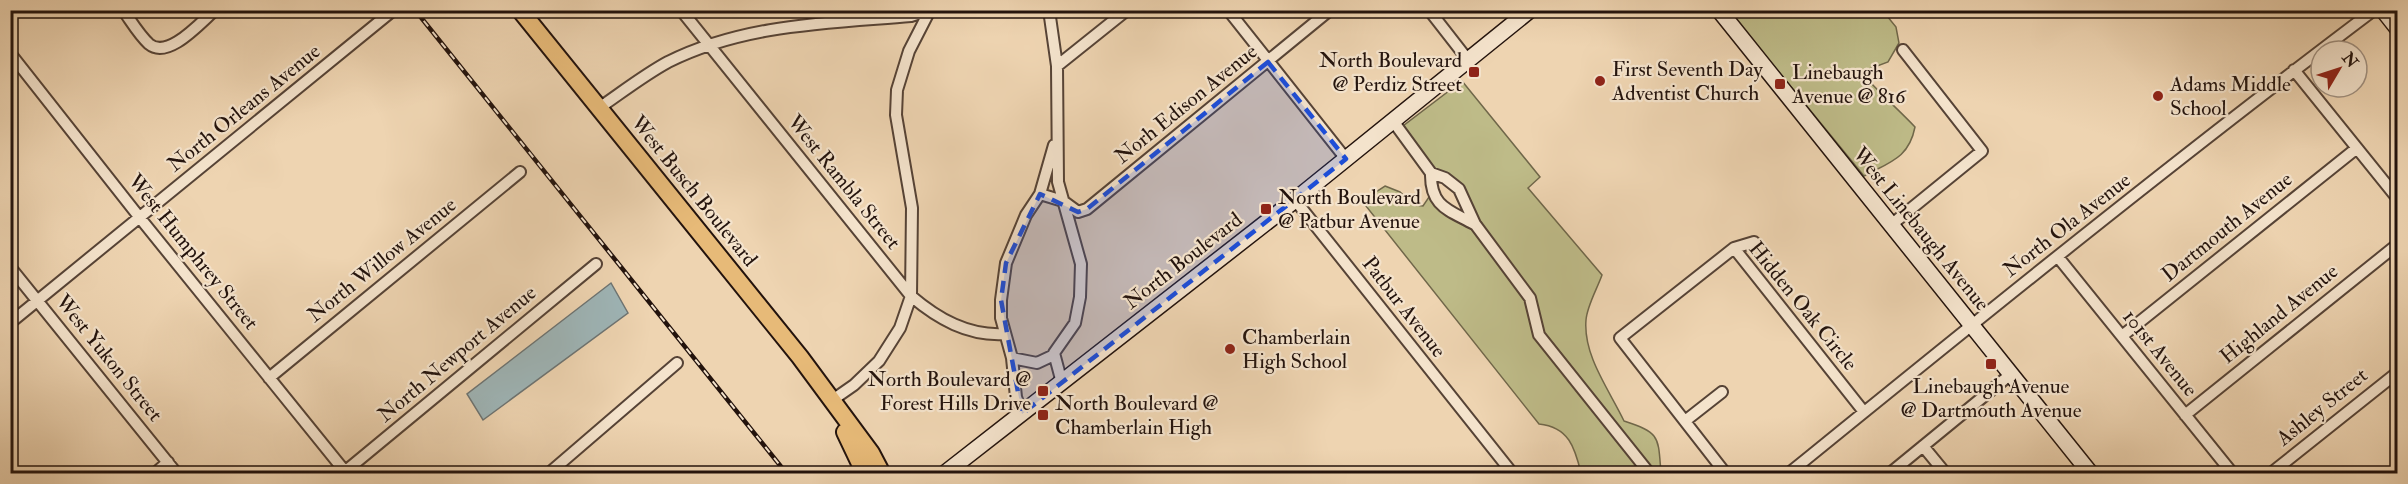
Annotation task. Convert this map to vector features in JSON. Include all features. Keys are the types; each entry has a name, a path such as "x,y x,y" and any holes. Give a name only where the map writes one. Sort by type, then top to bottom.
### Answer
{"main road":[{"name":"West Busch Boulevard","path":"520,10 795,351 871,453 882,474"},
{"name":"West Busch Boulevard","path":"831,401 866,474"}],"street":[{"path":"123,10 150,45 162,50 172,46 215,10"},
{"name":"West Rambla Street","path":"681,10 911,296 927,310 954,325 978,333 1004,334"},
{"path":"599,108 668,62 709,45 762,30 911,16 930,10"},
{"path":"831,401 854,385 879,361 900,327 911,296 912,208 896,115 897,90 909,51 930,10"},
{"path":"1012,358 1028,363 1038,363 1054,355 1075,323 1080,297 1081,264 1058,182 1057,66 1049,10"},
{"path":"1057,66 1127,10"},
{"path":"1228,10 1346,159"},
{"name":"Norh Edison Avenue","path":"1063,201 1078,212 1087,209 1330,10"},
{"path":"1430,10 1468,60"},
{"name":"North Boulevard","path":"944,474 1295,200 1530,10"},
{"name":"West Linebaugh Avenue","path":"1719,10 2091,474"},
{"name":"North Ola Avenue","path":"1788,474 1971,325 2294,70 2374,10"},
{"path":"2383,10 2397,29"},
{"name":"North Orleans Avenue","path":"10,323 391,12"},
{"path":"1891,225 1982,150 1903,50"},
{"name":"West Humphrey Street","path":"10,53 345,473"},
{"path":"2294,70 2397,199"},
{"path":"1393,121 1431,173 1445,178 1459,189 1474,224 1530,298 1539,335 1650,474"},
{"path":"1022,414 1016,397 1012,358 1001,318 1001,300 1006,263 1026,215 1040,194 1057,133"},
{"name":"Dartmouth Avenue","path":"2122,336 2357,148"},
{"name":"North Willow Avenue","path":"269,378 520,172"},
{"path":"1431,173 1431,185 1435,198 1442,206 1474,224"},
{"path":"1040,194 1063,201"},
{"name":"Patbur Avenue","path":"1295,200 1513,474"},
{"path":"1734,248 1754,242"},
{"name":"Highland Avenue","path":"2185,415 2397,244"},
{"name":"Hidden Oak Circle","path":"1726,474 1620,338 1734,248 1864,412"},
{"name":"101st Avenue","path":"2058,257 2233,474"},
{"name":"North Newport Avenue","path":"345,473 596,264"},
{"name":"West Yukon Street","path":"10,267 177,474"},
{"path":"1054,355 1062,383"},
{"path":"548,474 676,363"},
{"name":"Ashley Street","path":"2270,474 2397,372"},
{"path":"1889,474 2011,375"},
{"path":"1685,421 1722,392"},
{"path":"1923,446 1946,474"},
{"path":"154,474 168,462"}],"highlighted area":[{"path":"1268,62 1346,159 1022,414 1001,300 1006,263 1040,194 1078,212 1087,209"}],"shaded area":[{"path":"1729,11 1883,11 1896,27 1899,43 1888,62 1861,72 1915,127 1908,146 1890,163 1864,176"},
{"path":"1462,81 1540,177 1528,188 1602,275 1590,303 1586,320 1589,347 1599,373 1624,421 1645,429 1655,438 1658,444 1661,473 1656,473 1544,332 1538,316 1481,222 1434,168 1403,126"},
{"path":"1385,186 1400,192 1414,205 1423,206 1429,197 1439,210 1473,230 1526,300 1535,338 1643,473 1581,473 1569,440 1557,429 1539,424 1362,201"}],"water":[{"path":"611,283 628,313 483,420 467,394"}],"railway":[{"path":"415,10 787,474"}],"place":[{"name":"North Boulevard @ Perdiz Street","path":"1474,72"},
{"name":"First Seventh Day Adventist Church","path":"1600,81"},
{"name":"Linebaugh Avenue @ 816","path":"1780,84"},
{"name":"Adams Middle School","path":"2158,96"},
{"name":"North Boulevard @ Patbur Avenue","path":"1266,209"},
{"name":"Chamberlain High School","path":"1230,349"},
{"name":"Linebaugh Avenue @ Dartmouth Avenue","path":"1991,364"},
{"name":"North Boulevard @ Forest Hills Drive","path":"1043,391"},
{"name":"North Boulevard @ Chamberlain High","path":"1043,415"}]}
